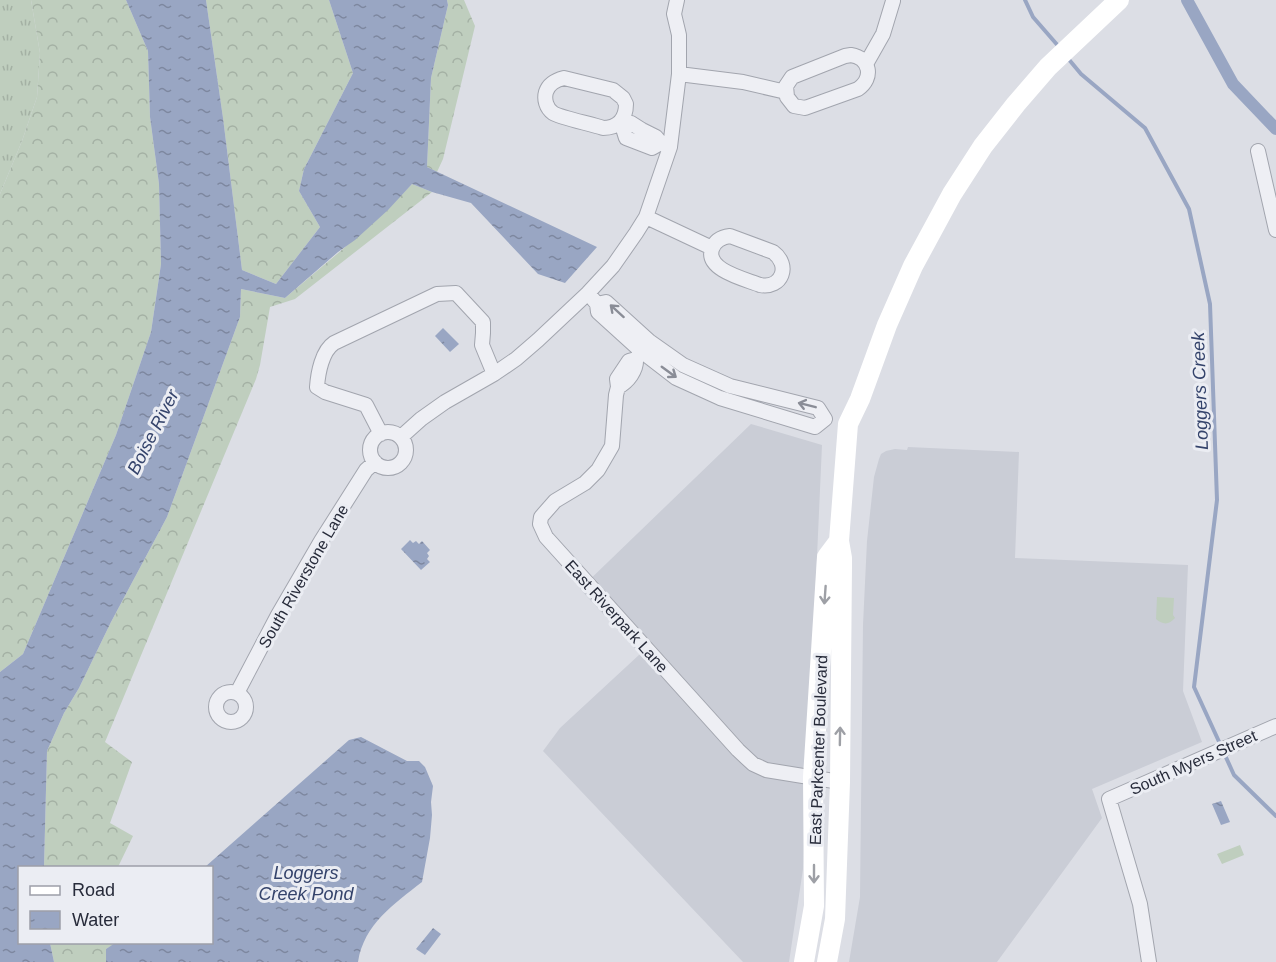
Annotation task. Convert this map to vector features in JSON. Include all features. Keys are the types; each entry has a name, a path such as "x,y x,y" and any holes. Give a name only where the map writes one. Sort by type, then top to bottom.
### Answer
{"main road":[{"name":"East Parkcenter Boulevard","path":"826,962 835,919 840,782 842,558 839,541 848,424 913,266 952,194 983,146 1016,104 1048,68 1119,0"},
{"name":"East Parkcenter Boulevard","path":"804,962 814,906 813,777 827,557 839,541"}],"street":[{"path":"401,437 445,402 494,374 538,340 613,266 646,217 666,145 679,74 676,7 664,0"},
{"path":"866,63 883,34 893,0"},
{"path":"845,56 856,56 866,63 868,75 858,89 805,108 794,106 787,97 788,81 792,77 845,56"},
{"path":"679,74 743,82 786,92"},
{"path":"621,122 626,104 623,98 613,90 564,78 553,82 548,87 545,99 550,110 555,114 603,128 615,126 621,122 631,123 656,136 666,145"},
{"path":"1258,151 1276,230"},
{"path":"646,217 712,248"},
{"path":"730,236 773,252 781,260 783,266 780,277 771,285 766,286 718,268 712,259 712,248 719,239 730,236"},
{"path":"381,434 366,405 316,387 326,351 334,343 437,294 456,293 483,322 482,345 494,374"},
{"path":"588,293 597,304 598,312 676,378 720,398 815,427 825,419 848,424"},
{"name":"East Riverpark Lane","path":"642,350 629,361 617,379 612,446 598,470 585,483 548,507 541,517 541,529 580,577 753,764 766,770 840,782"},
{"path":"393,433 401,437 405,444 406,455 399,464 388,468 375,462 371,453 372,441 381,434 393,433"},
{"name":"South Riverstone Lane","path":"237,693 321,541 366,470 375,462"},
{"name":"South Myers Street","path":"1149,962 1140,904 1109,799 1276,726"}],"shaded area":[{"path":"751,424 822,445 803,869 789,962 743,962 543,751 560,728 640,654 580,589"},
{"path":"908,447 1019,452 1015,558 1188,565 1183,691 1202,742 1092,789 1102,818 997,962 849,962 860,897 863,625 867,541 874,477 881,454 895,449 907,450"}],"green space":[{"path":"0,0 31,0 40,53 37,97 0,194"},
{"path":"31,0 126,0 148,51 150,117 159,184 161,264 151,332 116,435 23,654 0,672 0,194 37,97 40,53"},
{"path":"206,0 329,0 353,73 304,169 299,191 320,227 276,284 242,270"},
{"path":"447,0 464,0 475,26 443,159 437,172 427,167 431,78 448,5"},
{"path":"412,184 432,192 295,299 270,307 256,379 105,742 132,762 110,823 133,836 118,866 44,866 47,751 64,713 167,517 240,317 241,289 285,298 366,229"},
{"path":"1157,597 1174,598 1173,615 1175,618 1168,623 1156,619"},
{"path":"1240,845 1244,855 1222,864 1217,854"},
{"path":"50,944 114,944 106,949 106,962 54,962"}],"water":[{"name":"Boise River","path":"126,0 206,0 242,270 276,284 320,227 299,191 304,169 353,73 329,0 447,0 448,5 431,78 427,167 597,247 565,283 538,274 471,203 412,184 355,240 285,298 241,289 240,317 167,517 64,713 47,751 44,866 18,866 18,944 50,944 54,962 0,962 0,672 23,654 116,435 151,332 161,264 159,184 150,117 148,51"},
{"path":"443,328 459,344 450,352 435,336"},
{"path":"410,540 419,544 422,541 430,550 427,553 429,556 427,559 430,562 421,570 401,549"},
{"name":"Loggers Creek Pond","path":"361,737 407,761 419,761 425,767 433,786 430,838 422,882 391,907 374,926 361,949 358,962 106,962 106,949 114,944 213,944 213,866 206,866 349,740"},
{"path":"1221,801 1230,822 1221,825 1212,804"},
{"path":"433,928 441,934 425,955 416,949"}],"waterway":[{"name":"Loggers Creek","path":"1025,0 1033,17 1060,48"},
{"path":"1187,0 1233,84 1276,129"},
{"name":"Loggers Creek","path":"1066,56 1081,74 1145,128 1189,209 1210,304 1217,500 1194,687 1221,746"},
{"name":"Loggers Creek","path":"1224,753 1234,775 1276,816"}]}
